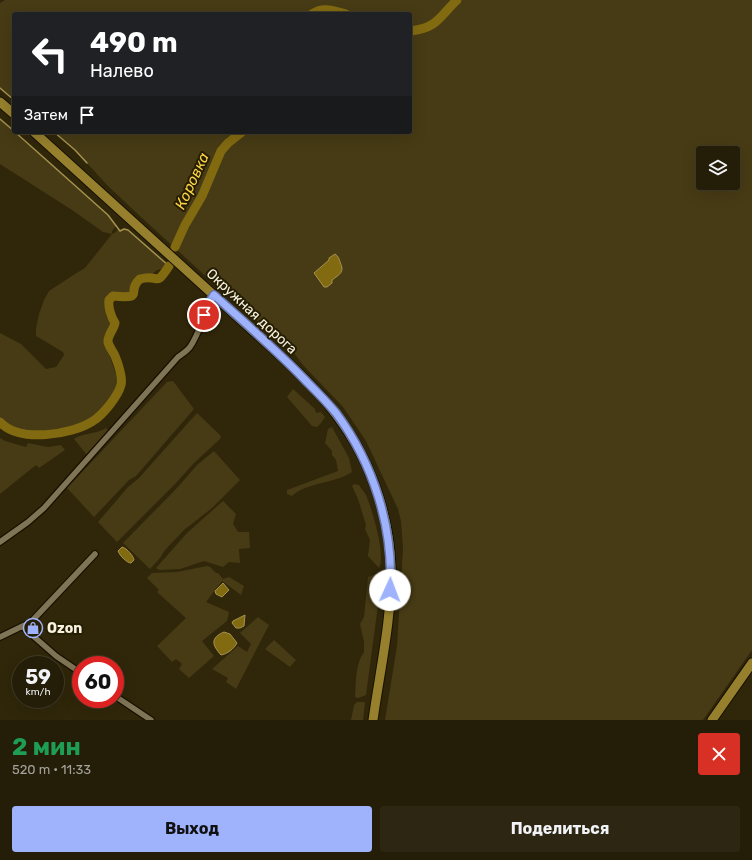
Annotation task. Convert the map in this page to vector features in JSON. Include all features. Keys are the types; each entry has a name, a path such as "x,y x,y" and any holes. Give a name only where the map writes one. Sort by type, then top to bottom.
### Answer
{"main road":[{"path":"0,102 12,112"},
{"name":"Окружная дорога","path":"36,134 297,371 335,413 349,432 360,452 377,493 387,533 390,553 390,581 387,620 373,720"},
{"path":"712,720 752,663"}],"street":[{"path":"0,542 28,522 44,508 178,357 190,348 207,306 214,295"},
{"path":"0,637 30,622 96,554"},
{"path":"23,626 48,649 72,666"},
{"path":"124,702 151,720"}],"shaded area":[{"path":"5,0 752,0 752,650 703,720 385,720 397,646 403,549 401,521 398,509 366,441 343,407 303,365 294,353 210,280 142,218 107,185 75,150 56,134 412,134 412,12 12,12 12,98 0,88 0,3"},
{"path":"0,119 12,130 12,134 17,134 108,215 116,226 112,231 112,234 103,232 72,210 0,164"},
{"path":"118,229 120,231 124,229 128,230 169,266 157,270 150,276 135,278 131,285 131,290 125,294 120,295 113,293 108,295 106,310 107,317 111,322 111,327 104,336 119,383 116,389 97,414 88,422 78,426 49,432 38,432 13,427 0,419 0,333 21,344 46,369 56,367 64,355 63,352 36,336 39,314 44,300 49,291 85,268 112,234"},
{"path":"335,254 339,258 342,271 332,280 332,283 327,287 324,287 314,273"},
{"path":"173,381 194,409 136,476 129,480 94,517 67,488 167,382"},
{"path":"293,389 315,409 316,413 321,412 325,417 317,427 312,426 287,397"},
{"path":"197,413 221,436 220,439 194,463 117,542 98,522 128,487 138,479"},
{"path":"332,427 349,458 352,472 337,479 305,488 292,496 287,494 287,490 338,471 336,460 332,455 332,451 325,443 328,429"},
{"path":"106,428 109,431 87,455 74,439 77,437"},
{"path":"0,438 26,447 28,443 48,447 61,445 65,450 39,468 36,465 0,494"},
{"path":"214,451 240,480 212,508 184,530 150,569 123,543 177,488 197,465"},
{"path":"354,484 359,485 366,495 372,510 380,543 381,562 379,568 368,556 370,540 365,529 366,525 358,499 352,486"},
{"path":"223,501 236,514 233,524 238,532 249,532 250,548 239,549 240,563 229,562 223,567 204,561 180,569 159,570 156,568 187,533"},
{"path":"122,547 133,557 134,560 131,563 126,561 119,553 118,551"},
{"path":"207,566 218,573 223,579 229,577 244,586 241,595 222,581 206,602 229,612 227,621 202,641 214,656 189,678 179,669 182,664 176,659 172,662 157,646 186,618 157,592 159,590 147,578 152,573 177,572"},
{"path":"380,573 378,605 366,695 358,698 355,697 356,674 359,662 364,652 364,642 360,624 364,617 368,577"},
{"path":"223,583 229,590 222,597 216,594 215,591"},
{"path":"245,615 244,626 236,628 232,623 233,621"},
{"path":"258,617 269,625 236,689 226,682 228,678 212,669 238,646 247,652 251,644 240,633"},
{"path":"224,632 230,634 237,643 226,654 221,655 214,645 214,642 219,634"},
{"path":"274,640 296,660 290,667 265,649"},
{"path":"357,702 365,703 363,720 351,720 354,705"}],"waterway":[{"name":"Коровка","path":"412,31 427,27 437,21 457,0"},
{"name":"Коровка","path":"316,12 320,10 337,12"},
{"path":"0,88 12,98"},
{"path":"0,119 12,129"},
{"path":"17,134 108,215 120,231 124,229 128,230 169,266"},
{"path":"56,134 75,150 87,163"},
{"name":"Коровка","path":"175,247 185,225 202,196 221,151 239,134"},
{"name":"Коровка","path":"0,422 9,429 20,433 46,435 84,426 101,414 110,405 121,385 121,375 108,342 115,323 110,312 109,300 113,296 123,297 133,295 134,288 140,279 159,279 169,266"}],"place":[{"name":"Ozon","path":"33,628"}],"route":[{"path":"204,315 207,306 214,295 297,371 321,396 349,432 369,472 383,513 390,553 390,590"}]}
